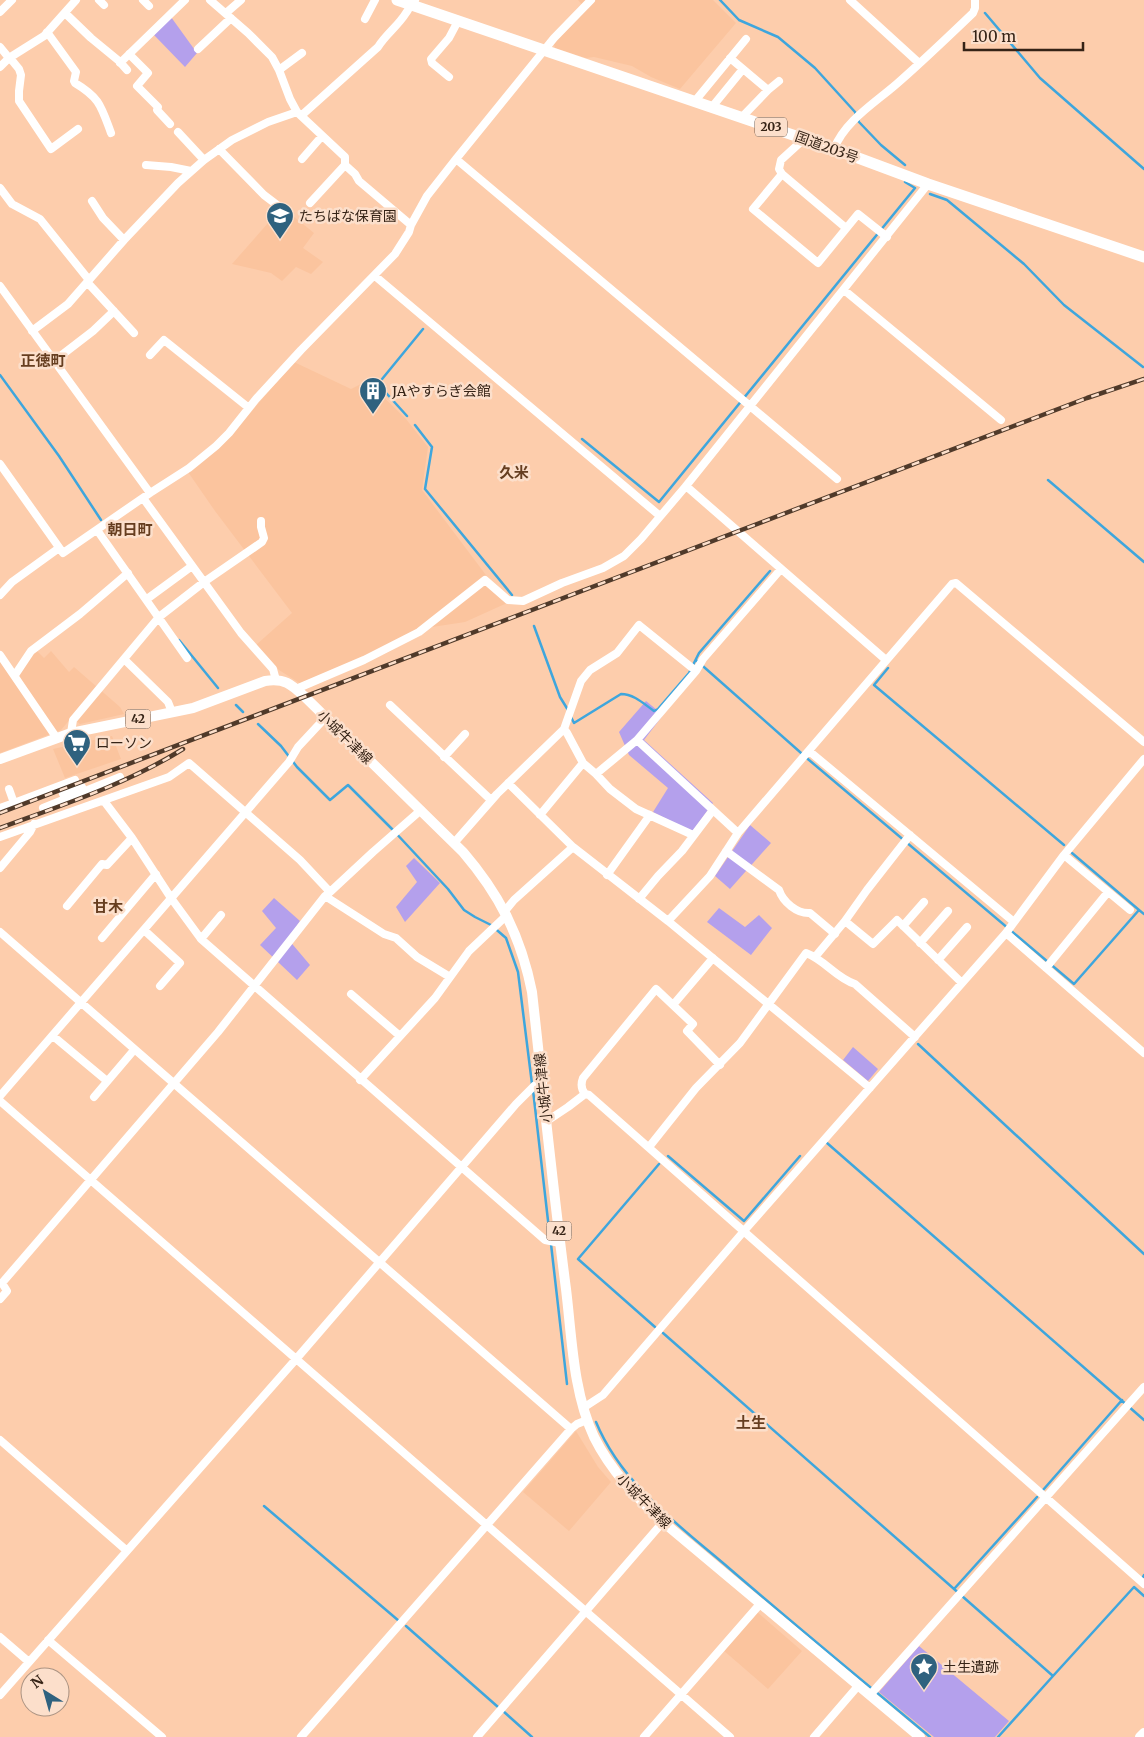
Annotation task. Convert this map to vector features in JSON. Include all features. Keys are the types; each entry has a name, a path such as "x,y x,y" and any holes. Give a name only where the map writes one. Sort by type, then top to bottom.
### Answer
{"highway":[{"name":"国道203号","path":"397,0 412,2 458,21 742,117 928,184 1144,257"}],"main road":[{"name":"小城牛津線","path":"276,680 284,681 296,689 454,842 480,871 506,913 517,937 529,973 532,992 535,1086 546,1121 554,1242 578,1383 587,1420 610,1465 628,1488 663,1522 858,1686 873,1692 920,1737"},
{"name":"42","path":"0,759 71,732 193,708 265,681 276,680"},
{"path":"1140,1737 1144,1733"}],"street":[{"path":"0,12 12,0"},
{"path":"0,67 47,32 76,0"},
{"path":"120,63 185,0"},
{"path":"210,0 272,57 290,99 299,113 345,157 345,165 310,203"},
{"path":"198,50 241,0"},
{"path":"365,19 374,0"},
{"path":"0,464 64,553 189,468 216,446 302,350 395,254 409,232 427,196 544,50 590,0"},
{"path":"850,0 919,63"},
{"path":"834,149 837,140 857,117 901,81 973,13 975,0"},
{"path":"32,331 68,304 124,240 191,171 232,140 268,122 299,113 378,47 384,36 406,13 412,2"},
{"path":"65,13 127,70"},
{"path":"449,77 432,64 432,58 450,38 458,21"},
{"path":"47,32 76,72 75,84 98,100 111,132"},
{"path":"695,101 746,39"},
{"path":"0,47 19,69 21,75 19,101 51,149 78,129"},
{"path":"279,70 302,52"},
{"path":"129,54 148,73 137,86 158,107 157,110 170,124"},
{"path":"730,58 768,90"},
{"path":"712,107 743,69"},
{"path":"742,117 779,81"},
{"path":"178,132 204,160"},
{"path":"302,159 322,136"},
{"path":"804,139 781,160 779,169 782,174 846,228"},
{"path":"219,149 264,194 288,214"},
{"path":"456,159 837,479"},
{"path":"146,165 191,171"},
{"path":"345,165 356,174 359,181 411,225"},
{"path":"782,174 753,209 818,263 858,214 887,237"},
{"path":"296,689 364,660 419,632 485,580 508,600 523,601 562,583 602,568 624,556 641,540 686,486 928,184"},
{"path":"0,189 12,204 40,219 88,281 134,333"},
{"path":"92,200 103,218 124,240"},
{"path":"375,276 660,516"},
{"path":"0,287 150,493"},
{"path":"844,290 1001,420"},
{"path":"54,361 93,331 114,311"},
{"path":"150,355 164,340 250,408"},
{"path":"686,486 886,660"},
{"path":"143,498 242,633 273,669 276,680"},
{"path":"71,732 73,720 161,615 204,582 262,542 264,538 261,521"},
{"path":"97,530 146,599 161,615 188,658"},
{"path":"0,595 12,582 59,548"},
{"path":"146,599 192,566"},
{"path":"596,774 637,740 696,671 703,659 781,569"},
{"path":"15,675 31,651 80,614 128,573"},
{"path":"668,921 710,876 738,832 952,584 956,583 1144,742"},
{"path":"454,842 508,783 564,729 581,681 590,670 616,654 639,625 696,671"},
{"path":"0,655 56,737"},
{"path":"124,659 168,702 172,712"},
{"path":"390,705 492,800"},
{"path":"0,1096 246,812 298,747 325,718"},
{"path":"564,729 583,763 610,790 636,808 693,836"},
{"path":"444,757 465,734"},
{"path":"637,740 738,832"},
{"path":"809,751 1014,922"},
{"path":"583,1408 603,1395 744,1231 1006,934 1064,855 1144,759"},
{"path":"0,837 169,777 189,763 300,860 327,894 384,934 396,938 417,957 450,977"},
{"path":"540,815 583,763"},
{"path":"43,808 82,790 120,777"},
{"path":"0,808 51,787 77,779 82,790"},
{"path":"508,783 573,847 668,921 870,1088"},
{"path":"9,789 14,802"},
{"path":"104,801 132,838 170,898 201,939 545,1240 554,1242"},
{"path":"0,1299 7,1291 2,1283 174,1084 327,894 421,810"},
{"path":"639,899 682,851 713,810"},
{"path":"607,875 650,815"},
{"path":"0,868 30,832 34,824"},
{"path":"815,956 835,934 910,835"},
{"path":"67,906 102,864 107,865 132,838"},
{"path":"360,1080 435,998 469,951 506,913 514,900 573,847"},
{"path":"726,851 779,890 782,899 803,914 810,913 835,934"},
{"path":"1064,855 1130,910"},
{"path":"102,938 156,874"},
{"path":"1046,968 1108,892"},
{"path":"903,926 924,902"},
{"path":"920,943 948,911"},
{"path":"201,939 222,915"},
{"path":"845,921 872,944 897,920 962,984"},
{"path":"938,960 967,927"},
{"path":"144,930 180,963 160,986"},
{"path":"0,932 571,1429"},
{"path":"1006,934 1144,1053"},
{"path":"649,1147 696,1088 740,1042 806,953 815,956 846,981 856,984 915,1037"},
{"path":"673,1005 712,958"},
{"path":"720,1065 687,1031 693,1024 656,989 583,1078 581,1083 582,1091 649,1147 1144,1584"},
{"path":"352,994 400,1036"},
{"path":"53,1036 107,1081"},
{"path":"94,1097 134,1050"},
{"path":"0,1695 535,1086"},
{"path":"546,1121 585,1094"},
{"path":"0,1101 730,1737"},
{"path":"873,1692 1144,1387"},
{"path":"301,1737 571,1429 587,1420"},
{"path":"0,1440 126,1550"},
{"path":"477,1737 663,1522"},
{"path":"644,1737 760,1604"},
{"path":"0,1637 29,1662"},
{"path":"48,1640 162,1737"},
{"path":"814,1737 858,1686"}],"shaded area":[{"path":"578,0 713,0 736,23 680,89 651,77 632,66 594,57 586,58 555,48 554,44 586,9"},
{"path":"171,17 197,53 185,67 154,35"},
{"name":"たちばな保育園","path":"282,207 314,233 303,248 323,262 311,274 296,267 282,281 271,273 232,264"},
{"path":"294,362 351,389 367,381 406,419 428,447 422,490 507,603 465,622 432,627 389,652 323,682 301,684 279,670 256,645 292,613 188,472 232,434"},
{"path":"36,650 44,658 51,651 69,672 74,667 120,707 124,714 80,724 72,717 61,730 0,753 0,661 21,689 25,685 18,674"},
{"path":"646,701 663,715 644,740 713,803 692,832 653,812 668,788 629,755 619,732"},
{"path":"112,736 121,759 65,778 53,749"},
{"path":"750,825 771,843 730,889 715,876"},
{"path":"414,858 440,883 405,922 396,907 417,882 406,866"},
{"path":"274,898 300,921 288,939 310,965 297,980 260,945 276,928 262,911"},
{"path":"719,908 745,927 759,915 772,928 751,955 707,922"},
{"path":"853,1047 878,1069 868,1081 843,1060"},
{"path":"576,1431 598,1467 611,1482 569,1531 523,1492"},
{"path":"756,1611 802,1651 768,1689 723,1650"},
{"path":"919,1646 1009,1721 995,1737 934,1737 879,1692"}],"waterway":[{"path":"720,0 739,20 778,37 815,68 855,112 859,122 881,145 905,165"},
{"path":"985,13 1040,78 1144,169"},
{"path":"582,439 659,502 915,188 905,182"},
{"path":"930,194 947,200 1024,264 1064,305 1143,367"},
{"path":"407,416 378,384 423,329"},
{"path":"0,375 59,456 101,520"},
{"path":"415,425 432,447 425,489 512,595"},
{"path":"1048,480 1144,562"},
{"path":"570,715 574,723 621,694 635,698 654,711 658,709 689,673 699,653 770,571"},
{"path":"534,626 560,697 568,710"},
{"path":"179,640 218,688"},
{"path":"696,660 809,760 1074,984 1139,910 1144,914"},
{"path":"888,668 874,685 1064,845"},
{"path":"236,705 243,712"},
{"path":"258,724 281,746 297,767 330,800 348,785 448,889 464,910 491,925 506,938 518,972 532,1084"},
{"path":"1072,853 1139,910"},
{"path":"918,1044 1144,1254"},
{"path":"533,1090 550,1238"},
{"path":"827,1143 1144,1420"},
{"path":"668,1156 744,1221 800,1156"},
{"path":"655,1327 578,1259 659,1164"},
{"path":"551,1244 567,1384"},
{"path":"663,1333 1053,1676 998,1737"},
{"path":"1043,1490 1122,1400"},
{"path":"596,1422 607,1445 621,1465 637,1485 672,1520 930,1737"},
{"path":"954,1589 1037,1497"},
{"path":"264,1506 399,1621"},
{"path":"1053,1676 1134,1587 1144,1596"},
{"path":"406,1626 498,1707"},
{"path":"503,1711 532,1737"}],"railway":[{"path":"0,813 1087,398 1144,379"},
{"path":"0,828 117,783 162,762 183,749"}],"place":[{"name":"たちばな保育園","path":"280,240"},
{"name":"JAやすらぎ会館","path":"373,415"},
{"name":"ローソン","path":"77,767"},
{"name":"土生遺跡","path":"924,1691"}],"district":[{"name":"正徳町","path":"43,361"},
{"name":"久米","path":"514,473"},
{"name":"朝日町","path":"130,530"},
{"name":"甘木","path":"108,907"},
{"name":"土生","path":"751,1423"}]}
